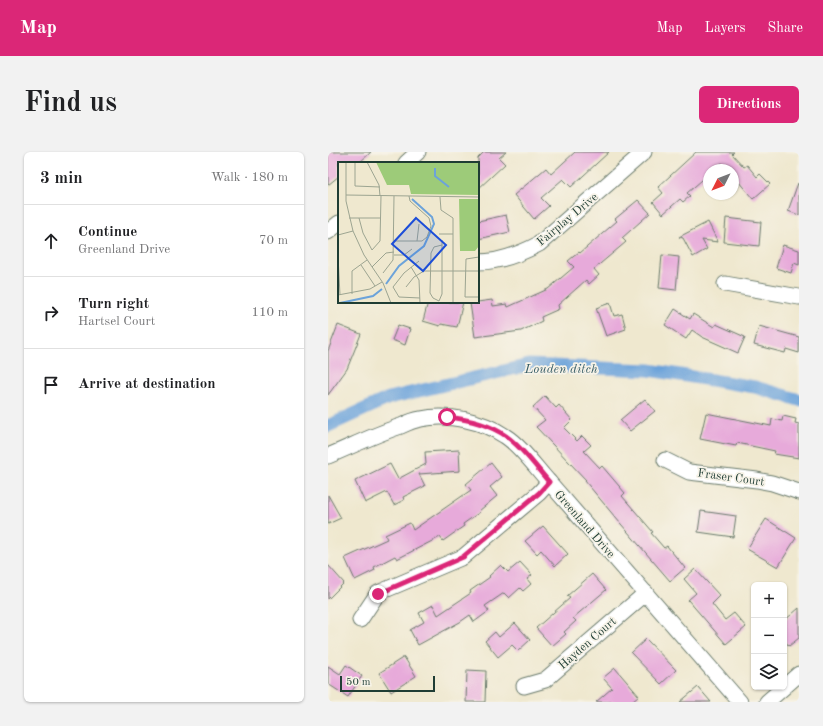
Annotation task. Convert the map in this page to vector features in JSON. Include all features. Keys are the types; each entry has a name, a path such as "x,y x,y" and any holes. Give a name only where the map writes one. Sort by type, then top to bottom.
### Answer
{"street":[{"path":"407,162 418,152"},
{"name":"Fairplay Drive","path":"479,262 502,259 522,253 539,244 644,152"},
{"path":"328,232 338,224"},
{"path":"725,284 799,297"},
{"name":"Greenland Drive","path":"328,456 382,432 421,418 447,417 465,419 496,430 507,436 549,482 740,702"},
{"name":"Fraser Court","path":"665,460 689,472 757,480 772,483 799,492"},
{"path":"360,620 378,594 463,557 539,493 549,482"},
{"name":"Hayden Court","path":"524,686 545,680 646,593"},
{"path":"767,702 799,674"}],"building":[{"path":"328,152 371,152 360,162 338,162 338,177 328,185"},
{"path":"484,152 506,152 499,158 505,164 479,188 479,162 478,158"},
{"path":"575,152 609,152 571,187 563,179 541,198 549,206 534,219 514,195 546,168 551,174"},
{"path":"696,152 734,152 732,154 744,167 747,165 757,177 760,174 770,184 753,199 739,182 739,164 703,164 703,179 687,193 690,196 683,202 680,199 663,214 653,202 663,193 658,187"},
{"path":"798,183 799,184 799,215 788,211"},
{"path":"638,200 650,213 622,238 626,242 594,269 599,275 589,284 586,280 558,305 559,309 541,317 542,321 521,331 475,337 470,303 479,303 492,300 493,306 507,304 508,307 548,289 574,267 568,261 579,252 580,253 617,221 615,219"},
{"path":"506,215 510,232 479,239 479,221"},
{"path":"726,218 761,222 759,246 724,242"},
{"path":"708,222 718,242 702,240 707,249 693,257 683,238 679,237"},
{"path":"783,245 799,250 799,265 794,263 791,273 776,268"},
{"path":"662,255 679,257 676,290 659,288"},
{"path":"428,303 463,303 457,327 441,324 440,326 423,321"},
{"path":"610,303 614,316 622,314 626,329 606,336 596,308"},
{"path":"675,309 690,319 693,314 714,327 716,324 745,337 738,353 702,337 692,330 686,339 665,325"},
{"path":"338,325 361,334 347,369 328,395 328,351"},
{"path":"398,325 410,329 405,345 392,340"},
{"path":"759,326 799,337 799,353 786,349 785,353 754,345"},
{"path":"545,396 556,408 559,405 572,420 564,428 577,441 582,436 591,445 584,451 600,468 602,466 625,493 622,496 653,532 651,533 664,548 667,546 685,568 670,581 585,481 586,480 536,427 545,420 533,407"},
{"path":"645,399 655,411 630,431 620,420"},
{"path":"706,413 771,426 772,419 782,421 783,416 796,419 795,423 799,424 799,458 774,454 775,451 737,443 736,446 700,439"},
{"path":"459,450 460,471 419,474 425,486 403,497 404,500 394,505 387,492 365,503 355,481 390,464 398,479 426,464 425,452"},
{"path":"491,463 502,477 490,487 497,496 479,511 480,512 463,524 464,526 443,541 440,537 397,559 395,556 374,567 375,570 355,580 345,558 387,539 385,535 410,523 413,530 471,490 466,484"},
{"path":"328,495 341,518 328,524"},
{"path":"701,511 736,516 733,537 698,532"},
{"path":"766,519 796,538 778,567 747,549"},
{"path":"543,526 568,554 555,566 541,550 537,554 525,541"},
{"path":"520,562 532,575 527,579 531,584 523,591 520,588 509,598 504,593 485,606 489,611 474,622 470,615 418,645 410,630 424,622 419,613 433,605 438,615 471,593 470,591 490,577 489,576 501,565 508,572"},
{"path":"328,565 344,583 328,599"},
{"path":"695,569 720,596 712,604 725,620 734,613 746,627 726,644 688,600 696,593 684,579"},
{"path":"592,574 606,590 573,618 576,621 564,632 566,634 552,646 536,628 570,598 567,596"},
{"path":"799,608 799,638 789,646 787,644 787,618"},
{"path":"515,623 530,640 518,651 512,645 498,657 485,641 495,632 499,637"},
{"path":"646,639 676,670 661,684 631,653"},
{"path":"404,657 416,676 391,692 379,673"},
{"path":"346,665 362,676 348,697 328,684 328,666 340,674"},
{"path":"615,668 639,696 632,702 596,702 612,688 603,678"},
{"path":"467,670 486,671 485,702 466,702"},
{"path":"698,687 711,702 680,702"}],"waterway":[{"name":"Louden ditch","path":"328,426 389,398 529,365 649,370 755,387 799,400"}],"route":[{"path":"378,594 439,566 463,557 539,493 549,482 507,436 475,422 447,417"}]}
